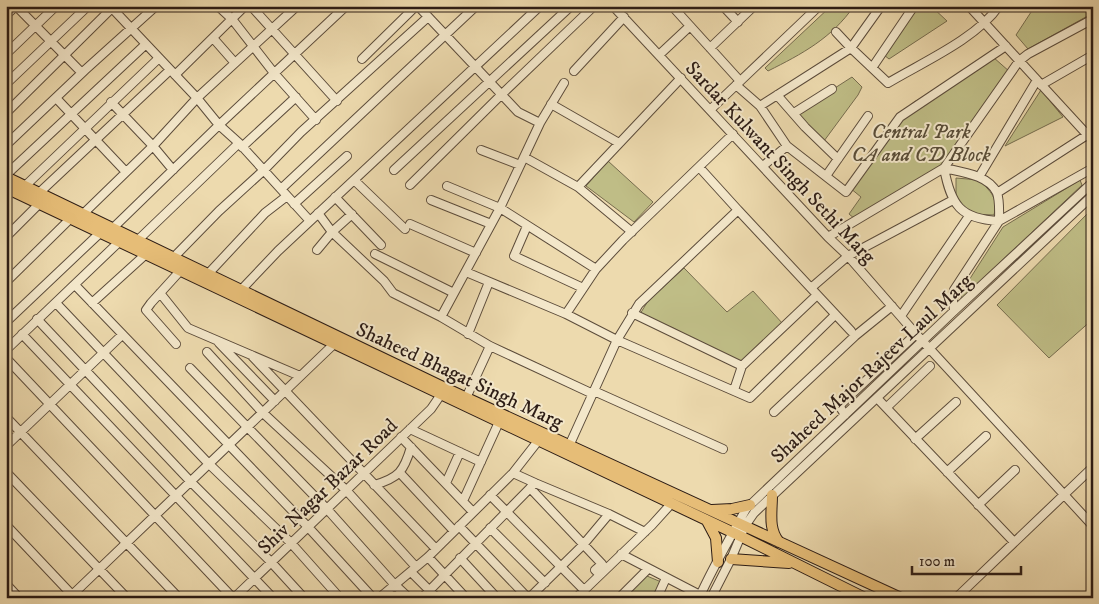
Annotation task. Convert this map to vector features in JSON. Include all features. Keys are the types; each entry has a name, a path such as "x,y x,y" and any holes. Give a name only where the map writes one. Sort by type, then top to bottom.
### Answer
{"main road":[{"name":"Shaheed Bhagat Singh Marg","path":"6,176 25,186 39,198 71,218 334,344 443,391 466,398 901,598"},
{"name":"Shaheed Bhagat Singh Marg","path":"6,188 83,214 174,257 443,391 499,422 865,598"},
{"path":"772,495 773,534 779,542"},
{"path":"711,510 732,509 750,505"},
{"path":"706,520 716,538 718,562"},
{"path":"731,558 792,563"}],"street":[{"path":"6,15 16,6 82,74"},
{"path":"6,54 56,6"},
{"path":"6,84 88,6"},
{"path":"6,145 156,6"},
{"path":"218,6 232,20 274,74 316,120"},
{"path":"6,237 39,198 96,139 212,38 245,6"},
{"path":"251,6 336,101"},
{"path":"83,214 153,146 197,98 297,6"},
{"path":"113,228 346,6"},
{"path":"362,59 417,6 474,68 518,112 540,123"},
{"path":"281,189 476,6"},
{"path":"241,290 318,213 540,6"},
{"path":"394,170 571,6"},
{"path":"410,185 594,6"},
{"name":"Sardar Kulwant Singh Sethi Marg","path":"613,6 828,237 848,256 923,342 1093,526"},
{"path":"672,6 760,106 787,146 846,192 900,117 1006,46"},
{"path":"723,6 738,22"},
{"path":"710,48 754,6"},
{"path":"710,109 819,6"},
{"path":"760,106 851,48 881,6"},
{"path":"872,68 914,6"},
{"path":"969,6 1090,138"},
{"path":"836,32 888,82 963,39 991,18 999,6"},
{"path":"6,113 112,7 197,98 219,125 264,170 310,221"},
{"path":"174,257 302,132 428,17"},
{"path":"574,71 624,17"},
{"path":"828,237 944,168 1019,61 1028,54 1093,20"},
{"path":"659,55 690,26"},
{"path":"212,38 235,63"},
{"path":"6,176 146,44"},
{"path":"979,177 1039,82 1093,55"},
{"path":"25,186 159,58"},
{"path":"578,187 681,78"},
{"path":"441,317 500,208 540,123 564,82"},
{"path":"794,113 832,88"},
{"path":"777,95 805,127 838,159"},
{"path":"138,240 240,145 296,97"},
{"path":"56,98 126,172"},
{"path":"111,102 173,170"},
{"path":"551,104 620,143"},
{"path":"826,176 868,116"},
{"path":"997,193 1090,138 1093,127"},
{"path":"566,314 596,269 733,134"},
{"path":"763,166 787,146"},
{"path":"481,150 522,161 578,187 632,232"},
{"path":"294,204 347,156"},
{"path":"699,168 850,331"},
{"path":"944,168 979,177 989,184 997,193 999,221"},
{"path":"944,168 953,200 969,216 982,220 999,221"},
{"path":"954,311 954,290 999,221 1093,168"},
{"path":"354,180 408,226 476,253"},
{"path":"447,186 500,208 596,269"},
{"name":"Shaheed Major Rajeev Laul Marg","path":"711,598 731,558 737,535 750,505 954,311 1092,189"},
{"name":"Shaheed Major Rajeev Laul Marg","path":"742,524 930,348 1092,189"},
{"path":"208,274 265,213 287,196"},
{"path":"335,197 381,245"},
{"path":"431,200 491,224"},
{"path":"811,288 848,256 953,200"},
{"path":"569,446 617,340 638,304 738,210"},
{"path":"318,213 332,232 393,293 441,317 490,346 723,449"},
{"path":"317,250 332,232 352,214"},
{"path":"900,316 969,216"},
{"path":"6,282 71,218"},
{"path":"528,226 514,256 583,288"},
{"path":"6,322 101,232"},
{"path":"6,350 120,241"},
{"path":"92,303 146,254"},
{"path":"375,254 454,293"},
{"path":"176,344 146,310 181,270"},
{"path":"466,272 566,314 617,340 750,398 835,314"},
{"path":"468,334 490,282"},
{"path":"75,285 308,527 373,598"},
{"path":"160,293 188,328 300,376"},
{"path":"734,390 742,366 817,295"},
{"path":"56,303 208,463 291,543 340,598"},
{"path":"774,412 855,336 892,306"},
{"path":"632,314 742,366"},
{"path":"37,319 190,482 271,562 304,598"},
{"path":"22,334 273,598"},
{"path":"845,415 840,407 842,403 916,334"},
{"path":"6,446 122,335"},
{"path":"216,340 274,401"},
{"path":"6,525 72,597 208,463 334,344"},
{"path":"466,398 490,346"},
{"path":"207,352 262,412 346,490 437,598"},
{"path":"251,355 436,548"},
{"path":"6,358 234,598"},
{"path":"887,407 930,366"},
{"path":"190,368 248,426 409,598"},
{"name":"Shiv Nagar Bazar Road","path":"234,598 431,409 443,391"},
{"path":"877,398 1014,542"},
{"path":"915,439 956,402"},
{"path":"6,417 179,598"},
{"path":"463,501 499,422"},
{"path":"410,429 481,462"},
{"path":"947,472 986,436"},
{"path":"402,437 473,512"},
{"path":"379,598 428,557 513,473 538,441"},
{"path":"374,485 391,480 400,473 411,447"},
{"path":"446,483 460,452"},
{"path":"956,598 1093,467"},
{"path":"978,505 1015,470"},
{"path":"6,472 127,598"},
{"path":"400,473 456,529 475,543 529,598 583,545 609,514"},
{"path":"513,473 532,486 609,514 644,532"},
{"path":"422,598 444,573 532,486"},
{"path":"532,486 602,564 596,570 600,575"},
{"path":"490,495 584,590"},
{"path":"576,598 671,504"},
{"path":"1086,519 1093,513"},
{"path":"490,528 545,583"},
{"name":"Shaheed Major Rajeev Laul Marg","path":"699,597 726,544 737,535"},
{"path":"621,554 699,597"},
{"path":"428,557 466,598"},
{"path":"460,558 497,598"},
{"path":"829,581 834,567"},
{"path":"619,598 648,569"},
{"path":"657,598 666,578"},
{"path":"6,584 19,598"}],"green space":[{"path":"831,6 854,6 836,27 816,44 768,71 765,68"},
{"path":"912,6 931,6 947,21 889,59 884,55"},
{"path":"1035,6 1093,6 1093,13 1028,49 1016,35"},
{"name":"Central Park CA and CD Block","path":"993,57 1010,72 945,169 855,219 849,214 861,197 850,188 898,116 914,102"},
{"path":"852,77 862,87 824,141 796,113"},
{"path":"1041,90 1063,117 1005,146"},
{"path":"608,161 653,202 634,222 586,186"},
{"path":"956,178 979,180 994,199 994,215 970,214 956,198"},
{"path":"1080,180 1082,185 961,299 962,291 1003,227"},
{"path":"1093,208 1093,319 1049,358 997,305"},
{"path":"684,268 727,312 753,291 783,324 743,365 673,328 640,314 648,301"},
{"path":"647,576 666,584 659,598 623,598"}]}
